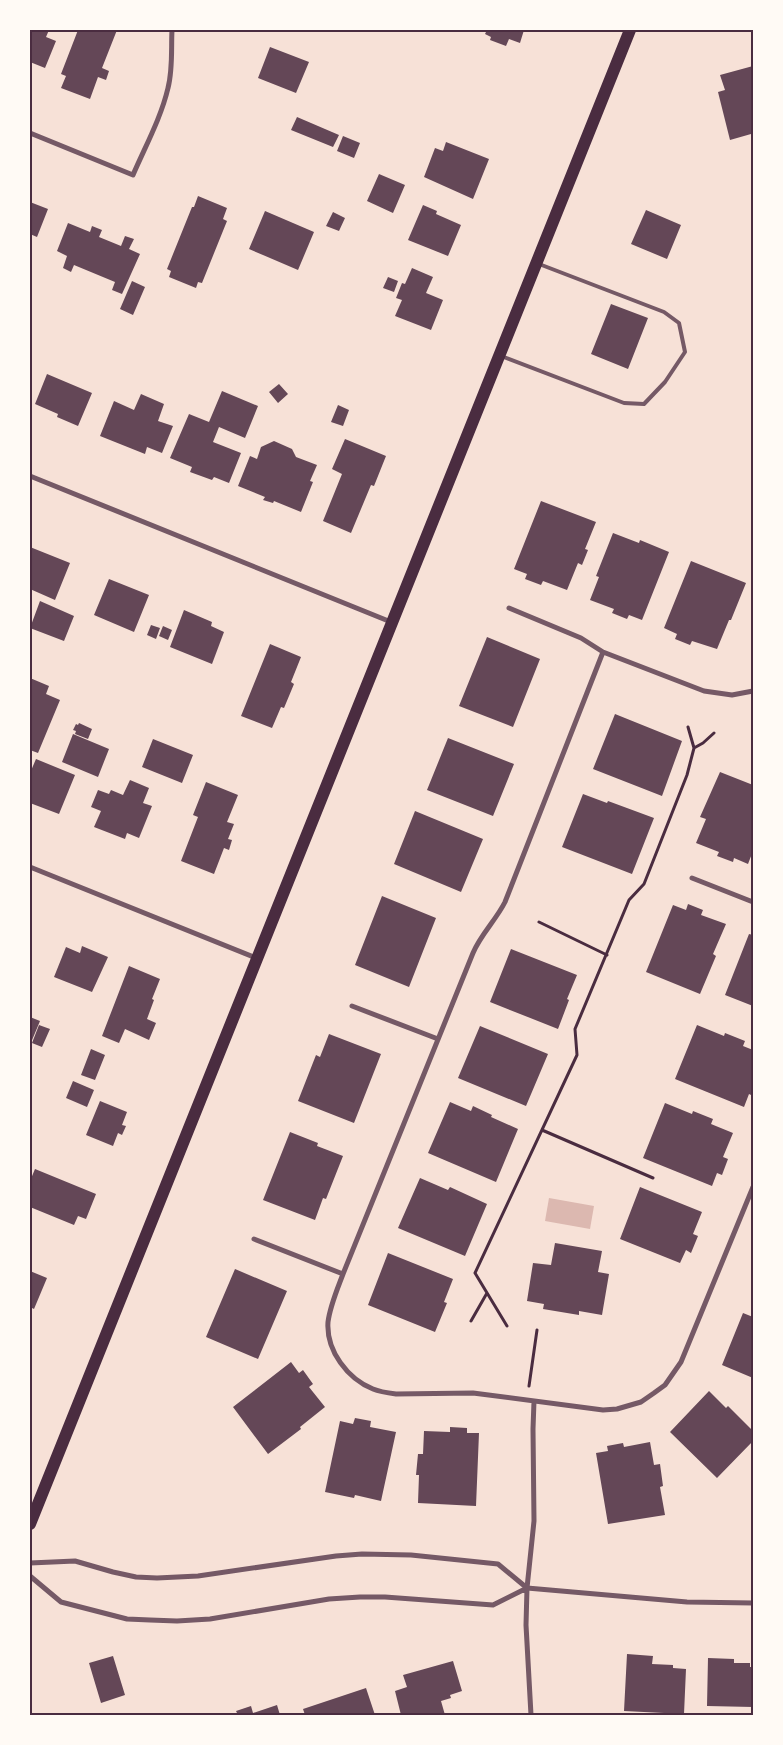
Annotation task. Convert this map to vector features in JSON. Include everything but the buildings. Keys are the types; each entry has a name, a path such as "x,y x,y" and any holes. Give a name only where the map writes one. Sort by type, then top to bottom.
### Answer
{"main road":[{"path":"30,1524 630,30"}],"street":[{"path":"30,133 133,175 164,103 172,56 172,30"},
{"path":"30,476 392,622"},
{"path":"509,608 580,638 603,652 704,691 732,695 753,691"},
{"path":"603,652 505,902 500,912 476,944 343,1274 334,1298 328,1323 329,1336 333,1348 339,1360 353,1376 373,1389 384,1392 396,1394 472,1393 603,1410 617,1409 641,1402 665,1385 688,1349 753,1187"},
{"path":"30,867 257,958"},
{"path":"692,878 753,902"},
{"path":"352,1006 438,1039"},
{"path":"254,1239 343,1274"},
{"path":"531,1715 526,1625 527,1588 534,1521 534,1401"},
{"path":"30,1563 75,1561 136,1577 157,1578 198,1576 336,1556 396,1554 498,1564 527,1588"},
{"path":"30,1576 61,1602 119,1617 150,1620 210,1619 329,1599 360,1597 493,1605 527,1588 687,1602 753,1603"}],"lane":[{"path":"499,355 624,403 644,404 665,382 685,352 680,323 664,312 536,262"}],"path":[{"path":"507,1326 475,1273 577,1055 575,1029 629,900 644,884 687,775 694,748 688,727"},
{"path":"694,748 704,743 714,733"},
{"path":"539,922 606,955"},
{"path":"542,1130 652,1178"},
{"path":"471,1321 488,1293"},
{"path":"527,1400 538,1330"}],"shaded area":[{"path":"549,1198 594,1206 590,1229 545,1221"}]}
